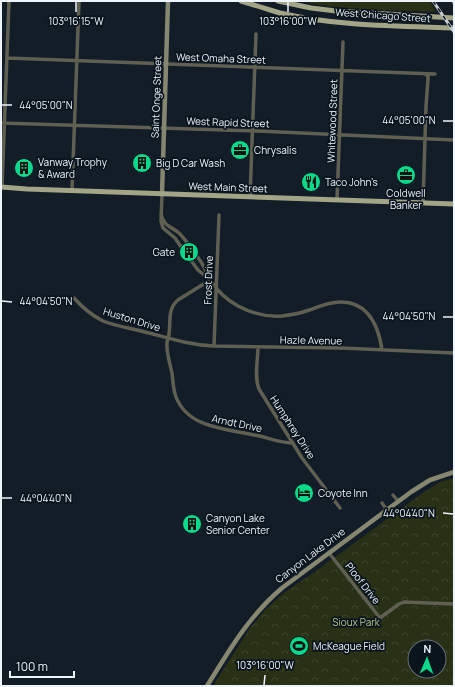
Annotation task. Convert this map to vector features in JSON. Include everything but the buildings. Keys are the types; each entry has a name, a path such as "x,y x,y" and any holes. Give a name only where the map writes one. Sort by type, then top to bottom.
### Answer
{"main road":[{"name":"West Chicago Street","path":"241,1 280,13 322,20 454,28"},
{"name":"West Chicago Street","path":"278,1 324,10 454,18"},
{"name":"West Main Street","path":"2,187 454,204"}],"street":[{"path":"2,187 3,123 10,1"},
{"path":"72,190 79,1"},
{"name":"Saint Onge Street","path":"162,194 168,1"},
{"path":"250,197 256,34"},
{"name":"Whitewood Street","path":"337,200 343,42"},
{"name":"West Omaha Street","path":"7,58 434,74"},
{"path":"422,203 428,79 428,76 424,74"},
{"name":"West Rapid Street","path":"3,123 252,131 454,140"},
{"path":"162,194 161,214 163,228 175,238 198,270 210,280 225,297 236,305 255,313 268,316 295,314 336,302 347,302 357,305 366,311 373,321 378,332 382,350"},
{"path":"161,214 162,219 166,224 181,235 196,254 205,268 210,280"},
{"name":"Frost Drive","path":"214,346 219,215"},
{"name":"Arndt Drive","path":"210,280 174,303 171,309 167,348 175,393 180,405 192,417 204,424 277,441 293,443"},
{"name":"Huston Drive","path":"74,298 87,311 105,322 168,339"},
{"name":"Hazle Avenue","path":"168,339 192,344 214,346 454,353"},
{"name":"Humphrey Drive","path":"258,347 258,386 302,458 340,508"},
{"name":"Canyon Lake Drive","path":"207,686 239,636 259,610 282,588 423,484 454,472"},
{"path":"393,495 398,501"},
{"path":"382,503 387,510"},
{"name":"Ploof Drive","path":"330,553 380,618 404,602 454,604"}],"green space":[{"path":"299,1 430,1 436,12 333,7"},
{"name":"Sioux Park","path":"454,478 454,686 213,686 250,628 267,608 285,592 440,482"}],"waterway":[{"path":"452,1 454,5"}],"railway":[{"path":"433,1 454,32"}],"place":[{"name":"Chrysalis","path":"240,150"},
{"name":"Big D Car Wash","path":"142,163"},
{"name":"Vanway Trophy & Award","path":"24,168"},
{"name":"Coldwell Banker","path":"406,175"},
{"name":"Taco John's","path":"311,182"},
{"name":"Gate","path":"189,252"},
{"name":"Coyote Inn","path":"304,493"},
{"name":"Canyon Lake Senior Center","path":"192,524"},
{"name":"McKeague Field","path":"299,646"}]}
